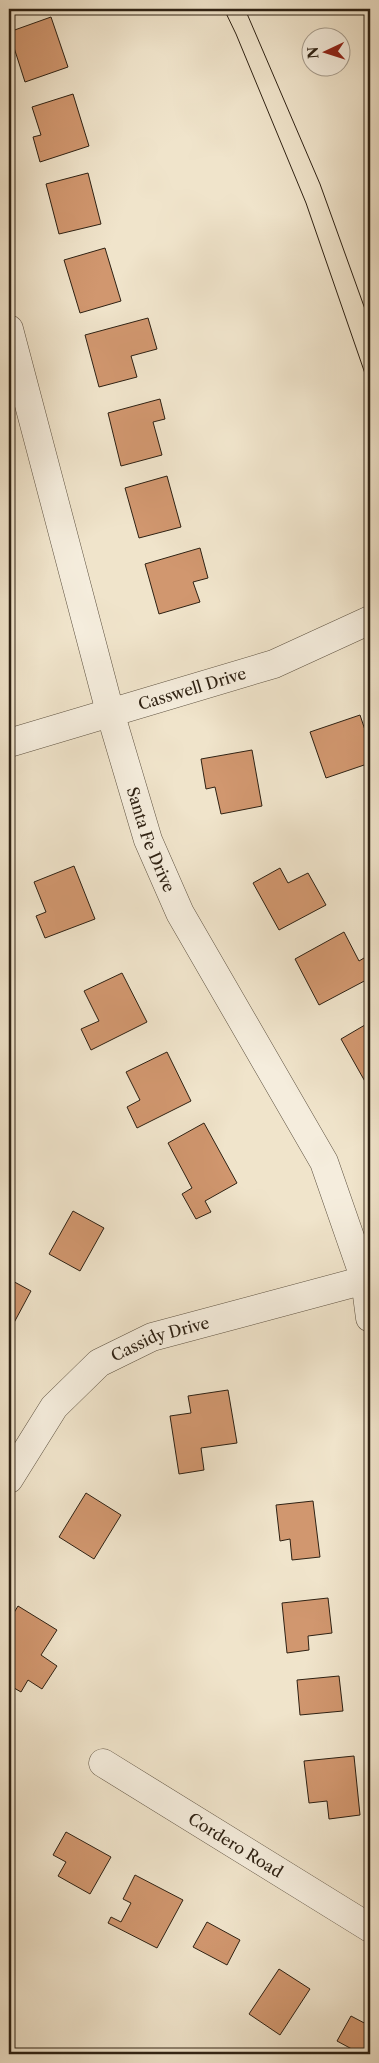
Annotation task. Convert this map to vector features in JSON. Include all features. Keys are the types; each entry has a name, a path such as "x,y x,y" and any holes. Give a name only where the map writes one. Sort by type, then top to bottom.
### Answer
{"street":[{"name":"Santa Fe Drive","path":"9,329 110,712 148,840 180,913 324,1162 365,1280 370,1318"},
{"name":"Casswell Drive","path":"9,743 274,664 370,620"},
{"name":"Cassidy Drive","path":"9,1479 54,1407 99,1363 152,1337 365,1280"},
{"name":"Cordero Road","path":"102,1763 370,1928"}],"building":[{"path":"51,17 68,67 25,82 9,32"},
{"path":"73,94 89,146 40,162 33,137 41,135 32,107"},
{"path":"88,173 101,224 59,234 46,184"},
{"path":"105,248 121,301 80,313 64,260"},
{"path":"148,318 157,349 131,356 137,377 99,387 85,335"},
{"path":"160,399 165,419 153,422 162,455 121,466 108,413"},
{"path":"167,476 181,527 139,538 125,488"},
{"path":"200,548 208,578 193,582 200,602 159,614 145,564"},
{"path":"360,715 370,745 370,763 326,778 310,732"},
{"path":"252,750 262,806 221,814 215,787 206,789 201,759"},
{"path":"74,866 95,919 45,938 36,916 46,912 34,882"},
{"path":"280,868 288,883 308,873 326,905 279,930 253,883"},
{"path":"344,932 359,961 369,955 370,978 319,1005 295,959"},
{"path":"122,973 147,1022 91,1050 81,1029 99,1021 84,991"},
{"path":"370,1022 370,1083 367,1085 341,1039"},
{"path":"167,1052 191,1101 137,1128 127,1107 140,1100 126,1072"},
{"path":"204,1123 237,1183 205,1201 211,1212 196,1219 182,1194 192,1188 168,1143"},
{"path":"73,1211 104,1228 80,1271 49,1254"},
{"path":"9,1279 31,1291 9,1332"},
{"path":"228,1390 237,1443 201,1448 204,1470 179,1474 170,1416 191,1413 188,1396"},
{"path":"86,1493 121,1515 94,1559 59,1537"},
{"path":"313,1501 320,1557 292,1560 290,1539 280,1541 276,1505"},
{"path":"328,1598 332,1633 308,1636 309,1650 287,1653 282,1603"},
{"path":"18,1606 57,1630 41,1655 57,1666 42,1689 28,1680 21,1692 9,1685 9,1621"},
{"path":"339,1676 343,1711 300,1715 297,1680"},
{"path":"354,1756 360,1815 329,1819 327,1801 309,1803 304,1761"},
{"path":"66,1832 111,1857 90,1894 58,1876 66,1862 53,1855"},
{"path":"135,1875 183,1900 157,1948 108,1923 111,1917 121,1922 131,1903 123,1899"},
{"path":"207,1922 240,1940 227,1965 193,1947"},
{"path":"279,1969 310,1989 280,2035 249,2014"},
{"path":"351,2016 370,2026 370,2054 361,2054 337,2041"}],"tram line":[{"path":"224,9 306,203 370,388"},
{"path":"245,9 320,184 370,323"}]}
